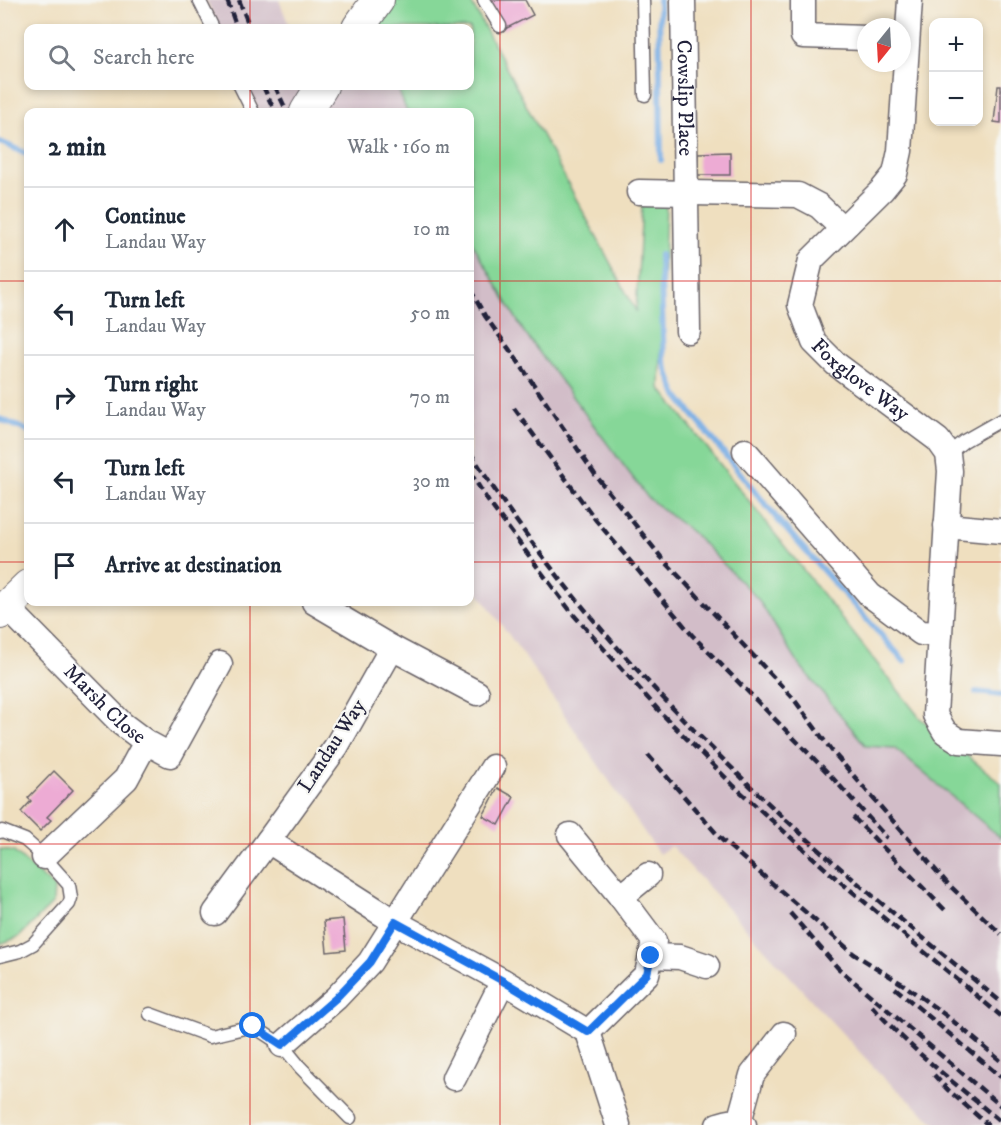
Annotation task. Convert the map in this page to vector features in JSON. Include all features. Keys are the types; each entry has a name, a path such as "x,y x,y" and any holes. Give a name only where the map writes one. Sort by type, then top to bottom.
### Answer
{"street":[{"path":"361,24 378,0"},
{"name":"Cowslip Place","path":"683,0 688,331"},
{"path":"803,0 803,36 857,38"},
{"name":"Foxglove Way","path":"908,18 910,0"},
{"name":"Foxglove Way","path":"904,72 900,151 895,174 882,190 811,260 801,305 814,342 836,364 938,440 948,454"},
{"path":"308,108 320,90"},
{"path":"639,192 798,195 819,206 842,228"},
{"path":"746,451 870,595 921,633 940,634"},
{"path":"948,454 950,471 936,715 945,732 959,741 1001,744"},
{"path":"946,526 1001,531"},
{"name":"Marsh Close","path":"12,602 122,724 146,742 126,779 44,857"},
{"path":"332,606 349,610 392,648 477,693"},
{"name":"Landau Way","path":"215,913 336,747 392,648"},
{"path":"146,742 170,755 220,664"},
{"path":"282,1045 336,998 370,962 493,767"},
{"path":"570,835 654,941 647,974 588,1032"},
{"path":"268,841 395,922 503,981 588,1032 618,1125"},
{"path":"621,897 648,875"},
{"path":"651,956 680,957 707,966"},
{"path":"454,1078 503,981"},
{"path":"734,1124 752,1075 783,1034"}],"lane":[{"path":"199,0 211,24"},
{"path":"484,0 500,26"},
{"path":"643,0 645,95"},
{"path":"242,90 251,108"},
{"path":"948,454 964,441 1001,420"},
{"path":"0,832 25,840 44,857 69,885 71,898 69,904 33,944 20,951 0,956"},
{"path":"150,1014 210,1036 253,1026 282,1045 300,1067 350,1118"}],"shaded area":[{"path":"206,0 279,0 288,24 218,24"},
{"path":"249,90 305,90 293,108 258,108"},
{"path":"333,90 399,90 405,108 321,108"},
{"path":"474,246 524,332 648,498 693,533 758,599 798,663 866,746 893,748 1001,838 1001,1125 937,1125 883,1077 671,846 659,854 527,660 474,587"}],"green space":[{"path":"390,0 470,0 636,311 642,205 666,204 660,388 920,718 1001,783 1001,838 894,748 866,746 798,663 758,599 693,533 648,498 524,332 474,246 474,108 405,108 399,90 474,90 474,24 376,24"},
{"path":"0,849 14,852 54,887 53,903 19,937 0,944"}],"building":[{"path":"488,0 525,0 533,15 503,30"},
{"path":"998,86 1001,86 1001,123 994,122"},
{"path":"730,152 730,175 698,175 698,153"},
{"path":"54,771 73,790 47,817 51,820 40,831 21,812 31,801 28,798"},
{"path":"498,788 514,797 499,825 483,816"},
{"path":"343,919 346,950 327,952 324,921"}],"waterway":[{"path":"659,0 661,160"},
{"path":"0,142 24,152"},
{"path":"660,255 664,361 676,394 779,521 904,661"},
{"path":"0,419 24,429"},
{"path":"976,692 1001,695"}],"railway":[{"path":"227,0 236,24"},
{"path":"239,0 248,24"},
{"path":"265,90 273,108"},
{"path":"277,90 285,108"},
{"path":"474,296 485,316 596,476 661,557 793,698 832,751 947,883 1001,934"},
{"path":"514,408 595,519 692,635 830,775 887,838"},
{"path":"474,458 530,539 595,622 702,739 835,864 1001,1002"},
{"path":"474,478 488,501 572,613 662,714 734,786 830,873 1001,1016"},
{"path":"648,755 722,840 854,954 904,985 948,1017 1001,1061"},
{"path":"853,817 946,911"},
{"path":"790,913 838,968 1001,1106"},
{"path":"895,988 1001,1077"},
{"path":"872,1006 918,1052 1001,1122"},
{"path":"934,1075 988,1125"}],"route":[{"path":"253,1026 282,1045 336,998 370,962 395,922 503,981 588,1032 647,974 651,956"}]}
